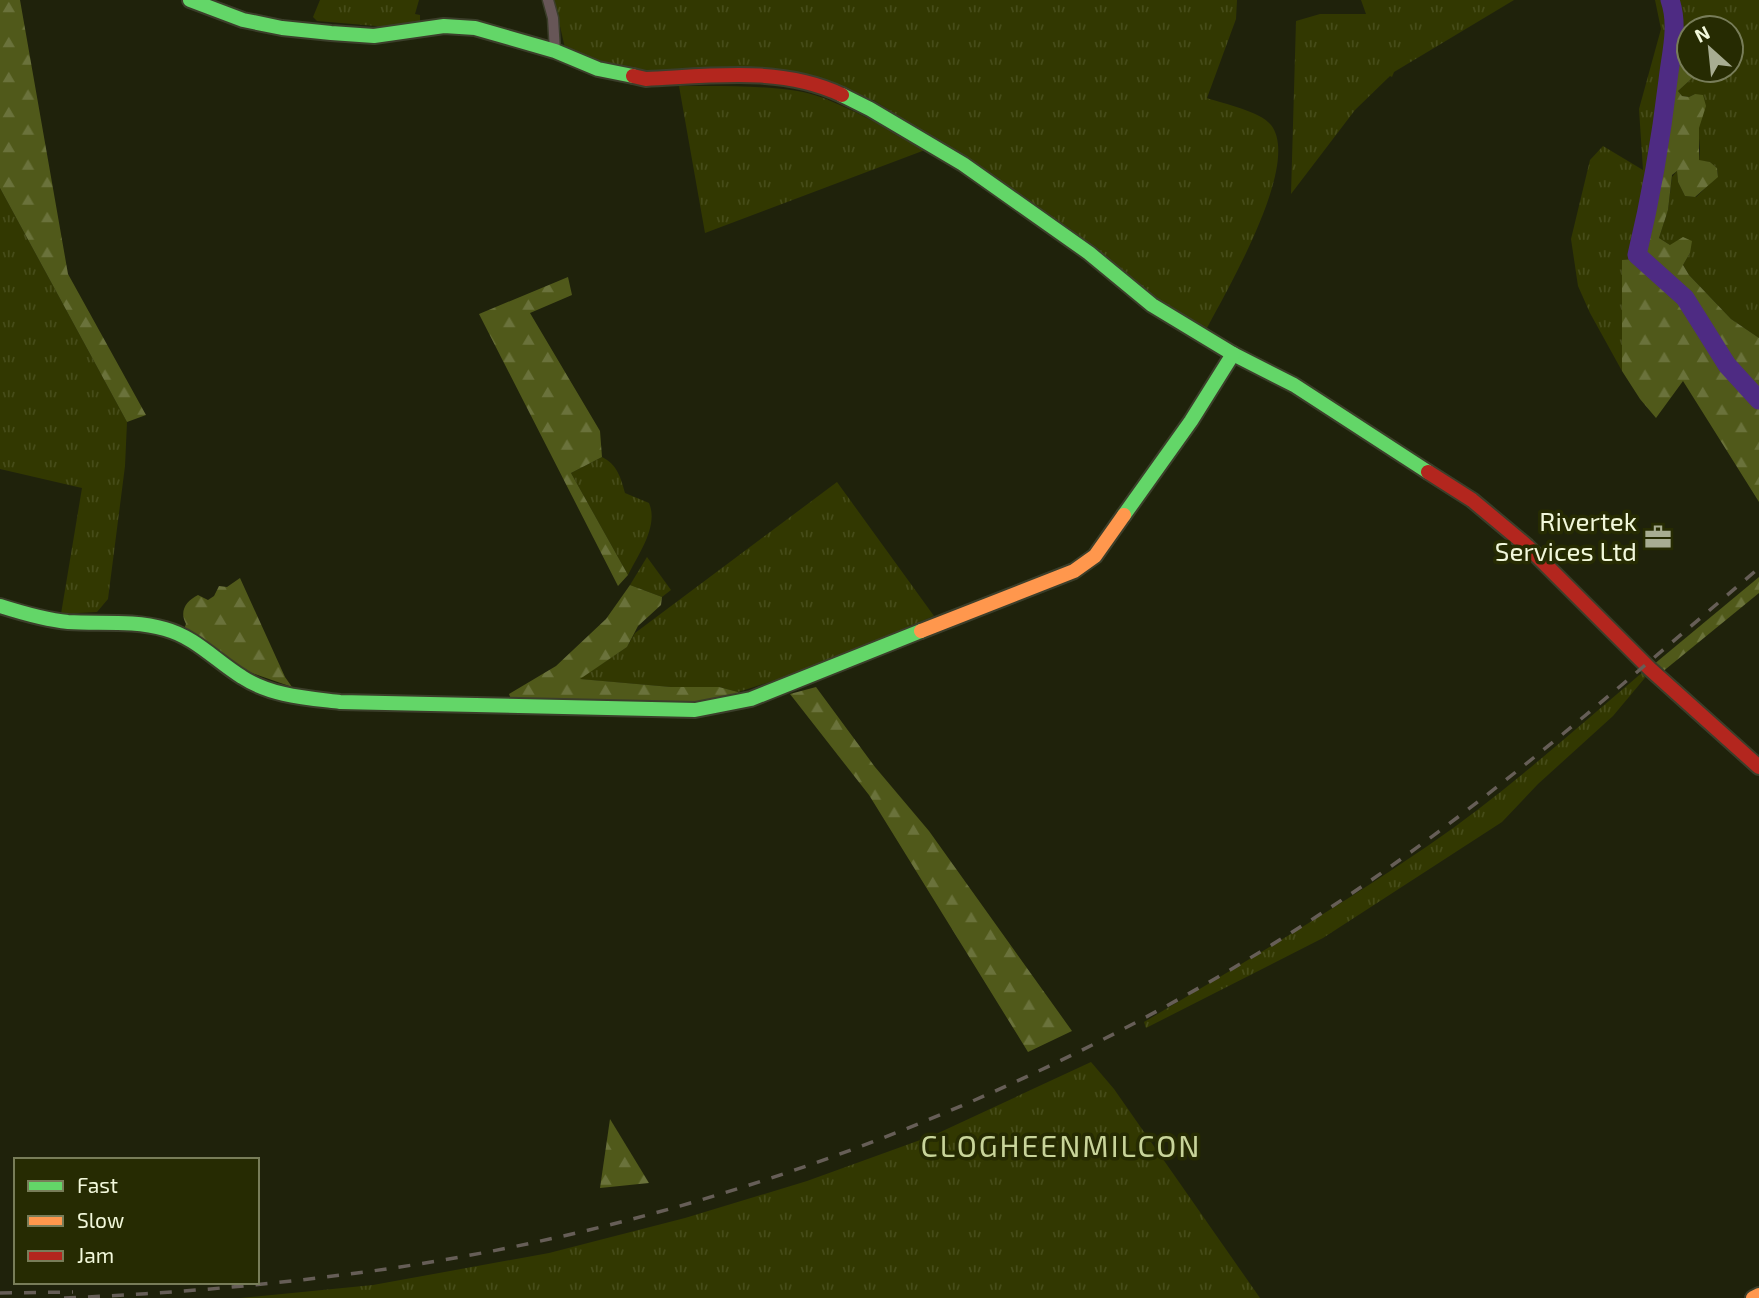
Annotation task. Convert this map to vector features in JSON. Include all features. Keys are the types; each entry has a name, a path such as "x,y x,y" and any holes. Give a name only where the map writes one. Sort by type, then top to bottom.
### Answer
{"street":[{"path":"190,0 243,20 282,28 374,36 444,26 465,27 555,51 598,69 646,79 729,75 794,78 829,89 870,109 963,164 1089,253 1152,304 1233,354 1294,385 1472,500 1527,546 1650,669 1759,767"},
{"path":"548,0 555,51"},
{"path":"0,606 22,614 67,622 150,626 176,632 252,684 299,697 340,702 695,710 751,699 1074,571 1095,556 1191,421 1233,354"},
{"path":"1753,1298 1759,1295"}],"green space":[{"path":"0,0 20,0 68,274 146,415 127,422 0,188"},
{"path":"320,0 419,0 415,14 420,15 420,22 388,27 317,21 313,17"},
{"path":"554,0 1237,0 1236,19 1207,98 1250,112 1271,125 1278,143 1277,168 1269,197 1243,260 1205,332 1167,307 979,166 873,100 828,83 784,73 753,70 630,69 605,65 565,48"},
{"path":"1361,0 1514,0 1394,72 1392,77 1355,110 1291,194 1296,21 1320,14 1366,14"},
{"path":"1655,0 1665,0 1671,18 1644,209 1633,259 1623,260 1622,371 1578,286 1571,239 1590,160 1603,146 1643,170 1639,109 1661,29"},
{"path":"1672,0 1759,0 1759,338 1731,319 1689,275 1683,265 1690,253 1659,238 1668,210 1672,177 1677,171 1678,182 1685,196 1696,197 1718,176 1717,168 1710,162 1699,161 1695,94 1682,96 1678,91 1686,84 1745,84 1745,14 1677,14"},
{"path":"1675,50 1675,84 1686,84 1678,91 1682,96 1703,95 1706,106 1699,128 1699,160 1710,162 1717,168 1718,177 1695,197 1685,196 1678,182 1677,171 1672,175 1668,210 1659,238 1670,245 1683,237 1692,241 1690,253 1683,265 1689,275 1731,319 1759,338 1759,392 1732,363 1689,296 1640,254 1656,180"},
{"path":"679,86 757,87 803,92 848,109 925,150 705,233"},
{"path":"0,188 127,422 125,466 108,599 97,612 61,614 82,488 0,469"},
{"path":"1633,259 1680,301 1719,365 1759,407 1759,502 1683,381 1656,418 1622,371 1622,260"},
{"path":"568,277 572,295 530,313 600,431 602,457 571,473 628,575 618,586 479,314"},
{"path":"602,457 615,468 625,493 649,503 651,512 646,540 628,575 571,473"},
{"path":"837,482 934,616 795,674 738,692 719,687 671,687 579,679 627,647 635,633"},
{"path":"647,557 671,590 662,597 630,585"},
{"path":"1759,577 1759,593 1661,673 1653,665"},
{"path":"240,578 292,687 249,672 184,629 186,624 183,615 190,600 198,595 208,600 214,596 219,586 227,587"},
{"path":"630,585 662,597 661,605 638,626 627,647 580,679 671,687 719,687 738,692 740,697 707,704 512,702 509,694 556,666 606,619"},
{"path":"1644,671 1649,673 1613,716 1538,784 1502,822 1323,938 1146,1028 1144,1022 1324,914 1457,825 1539,761"},
{"path":"816,687 875,767 929,831 1072,1031 1028,1052 869,795 790,694"},
{"path":"1091,1062 1114,1089 1260,1298 240,1298 373,1285 549,1253 685,1218 807,1181 934,1135"},
{"path":"610,1119 649,1183 600,1188"}],"waterway":[{"path":"1670,0 1674,20 1672,50 1655,168 1637,255 1685,298 1727,365 1759,400"}],"railway":[{"path":"64,1298 174,1292 357,1273 491,1251 624,1221 756,1183 884,1137 1011,1084 1133,1024 1252,957 1367,883 1518,770 1759,568"},
{"path":"0,1293 73,1292"}],"traffic: fast":[{"path":"190,0 243,20 282,28 331,33 374,36 444,26 475,28 555,51 598,69 633,76"},
{"path":"842,95 963,164 1089,253 1152,305 1233,354 1294,385 1428,472"},
{"path":"1124,515 1191,421 1233,354"},
{"path":"0,606 59,621 129,623 165,629 186,638 253,683 290,695 340,702 695,710 751,699 921,631"}],"traffic: slow":[{"path":"921,631 1074,571 1095,556 1124,515"},
{"path":"1753,1298 1759,1295"}],"traffic: jam":[{"path":"633,76 646,79 721,75 771,76 819,86 842,95"},
{"path":"1428,472 1472,500 1527,546 1650,669 1759,767"}],"place":[{"name":"Rivertek Services Ltd","path":"1658,537"}],"district":[{"name":"CLOGHEENMILCON","path":"1061,1147"}]}
